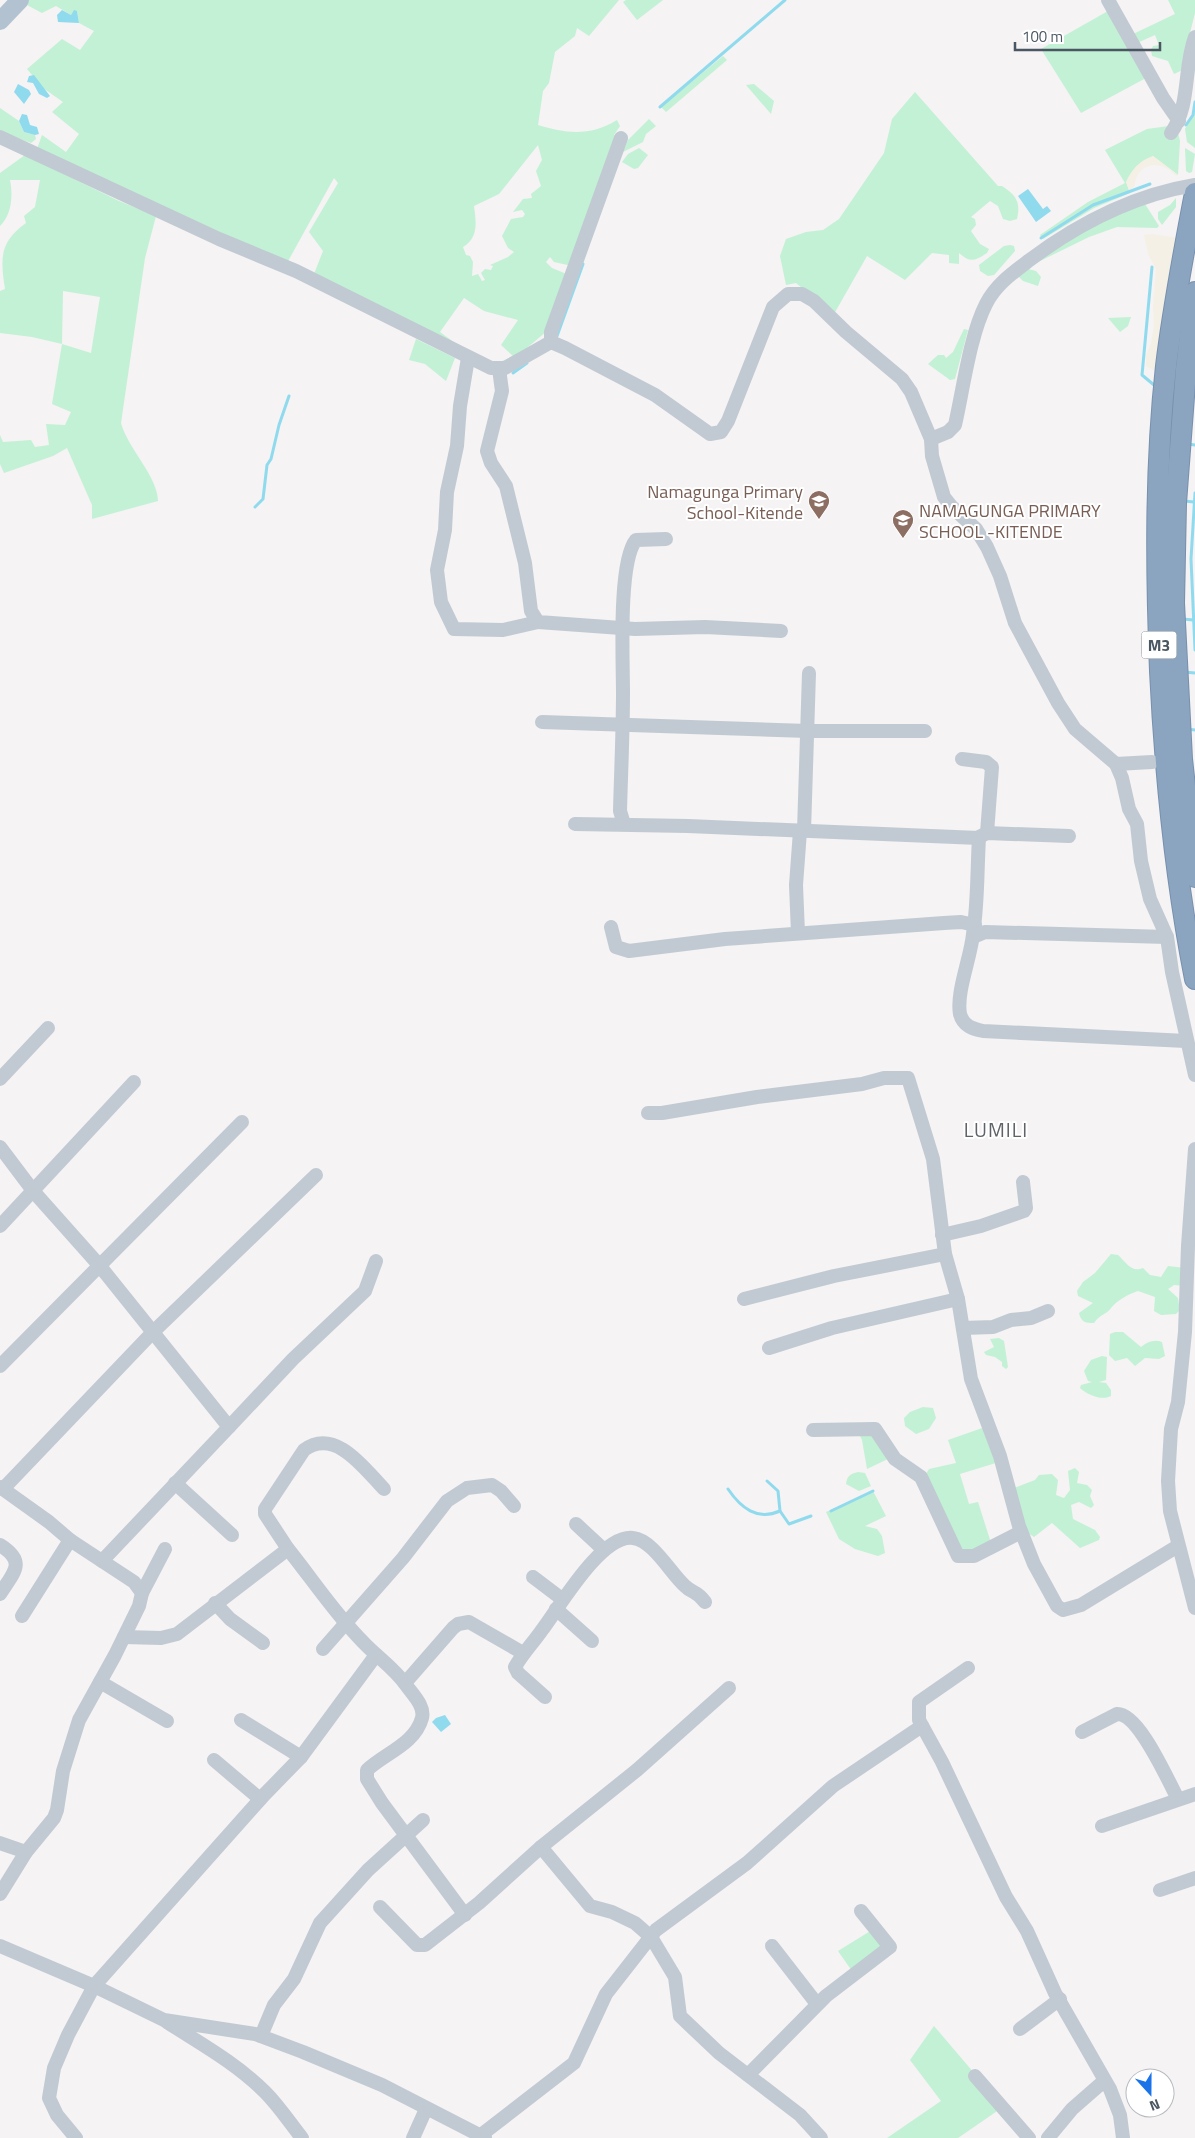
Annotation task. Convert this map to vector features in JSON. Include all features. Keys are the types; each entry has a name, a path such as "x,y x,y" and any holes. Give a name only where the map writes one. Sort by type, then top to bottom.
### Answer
{"highway":[{"name":"M3","path":"1195,193 1174,303 1166,367 1160,461 1156,579 1165,761 1184,923 1195,979"},
{"name":"M3","path":"1195,292 1178,468 1174,603 1182,759 1195,877"}],"main road":[{"path":"0,21 20,0"}],"street":[{"path":"1108,0 1163,98 1179,121"},
{"path":"1171,133 1179,121 1184,102 1190,49 1195,37"},
{"path":"0,137 219,238 296,271 491,368 499,369 511,366 551,342"},
{"path":"551,342 551,332 621,138"},
{"path":"931,439 948,432 955,425 978,324 986,304 999,284 1044,250 1103,213 1145,196 1195,185"},
{"path":"551,342 655,395 707,433 714,434 724,429 728,422 773,307 788,294 802,294 814,301 846,332 902,378 911,392 931,439 932,456 944,497 976,529 987,547 1000,576 1015,622 1058,703 1075,729 1116,764 1122,778 1129,809 1137,824 1141,861 1150,899 1167,937 1172,972 1195,1075"},
{"path":"468,358 460,406 457,446 447,492 445,530 437,570 441,602 454,630 503,630 538,622 621,628 705,627 781,631"},
{"path":"499,369 502,391 487,451 491,463 506,486 525,563 531,611 538,622"},
{"path":"624,824 620,811 622,725 621,628 632,544 636,540 644,538 666,539"},
{"path":"798,933 796,886 802,831 808,731 809,673"},
{"path":"542,722 808,731 925,731"},
{"path":"962,759 986,762 992,767 983,835 974,931 963,978 960,1013 965,1024 970,1028 983,1031 1186,1041"},
{"path":"1116,764 1152,762"},
{"path":"575,824 1069,836"},
{"path":"611,928 616,947 629,951 798,933 961,922 974,931 984,932 1167,937"},
{"path":"0,1079 48,1028"},
{"path":"648,1113 662,1113 757,1097 862,1084 884,1078 908,1078 933,1159 945,1254 958,1299 971,1379 998,1448 1021,1532 1034,1564 1057,1606 1063,1610 1081,1605 1178,1546"},
{"path":"0,1226 34,1192 134,1082"},
{"path":"0,1366 242,1122"},
{"path":"0,1147 34,1192 99,1265 229,1427"},
{"path":"1195,1149 1188,1246 1185,1332 1178,1402 1169,1453 1170,1511 1195,1608"},
{"path":"142,1593 134,1582 70,1540 49,1522 2,1488 152,1333 316,1175"},
{"path":"942,1235 980,1226 1024,1211 1026,1208 1023,1182"},
{"path":"744,1300 834,1276 945,1254"},
{"path":"102,1561 293,1359 366,1291 376,1261"},
{"path":"768,1348 832,1328 958,1299"},
{"path":"963,1328 993,1327 1011,1320 1031,1318 1048,1311"},
{"path":"813,1430 875,1429 895,1459 921,1477 958,1556 974,1556 1021,1532"},
{"path":"384,1489 358,1462 334,1444 322,1442 311,1444 304,1450 265,1509 265,1514 288,1549 346,1623 405,1683 423,1709 420,1723 405,1742 370,1766 366,1775 382,1803 466,1915"},
{"path":"175,1483 232,1535"},
{"path":"323,1649 453,1496 467,1488 492,1485 514,1506"},
{"path":"576,1524 604,1550"},
{"path":"545,1697 516,1671 523,1653 559,1604 604,1550 625,1538 639,1539 656,1553 685,1587 697,1592 705,1602"},
{"path":"22,1616 70,1540"},
{"path":"0,1545 10,1551 17,1562 17,1568 0,1594"},
{"path":"0,1894 26,1852 49,1826 58,1810 63,1771 70,1743 79,1720 124,1637 142,1601 142,1593 165,1549"},
{"path":"124,1637 151,1638 177,1634 215,1603 231,1594 288,1549"},
{"path":"533,1577 592,1641"},
{"path":"215,1603 230,1619 262,1643"},
{"path":"405,1683 452,1628 463,1622 469,1622 523,1653"},
{"path":"76,2138 57,2115 49,2098 54,2068 64,2043 94,1986 260,1799 301,1757 376,1654"},
{"path":"968,1668 919,1702 918,1711 922,1726 942,1762 1006,1896 1028,1931 1060,1998 1104,2081 1120,2115 1123,2138"},
{"path":"100,1682 167,1722"},
{"path":"380,1907 416,1945 425,1945 466,1915 517,1871 541,1847 637,1770 729,1688"},
{"path":"1082,1732 1118,1714 1129,1718 1144,1735 1178,1799"},
{"path":"241,1720 301,1757"},
{"path":"164,2020 213,2026 261,2036 367,2078 483,2137 574,2063 606,1994 651,1937 665,1923 747,1863 833,1786 922,1726"},
{"path":"214,1760 260,1799"},
{"path":"1102,1826 1195,1794"},
{"path":"261,2036 274,2005 294,1979 320,1923 368,1870 423,1820"},
{"path":"0,1843 26,1852"},
{"path":"541,1847 590,1906 612,1912 635,1923 651,1937 675,1977 680,2016 719,2053 800,2115 821,2138"},
{"path":"1160,1890 1195,1878"},
{"path":"748,2075 817,2004 890,1947 861,1911"},
{"path":"0,1946 94,1986 164,2020 223,2057 275,2103 302,2138"},
{"path":"772,1946 817,2004"},
{"path":"1020,2029 1060,1998"},
{"path":"975,2076 1028,2138"},
{"path":"1048,2138 1072,2109 1104,2081"},
{"path":"412,2138 426,2109"}],"green space":[{"path":"28,0 619,0 589,36 577,28 575,36 555,52 549,83 543,91 538,125 569,132 598,129 617,120 620,126 614,135 616,136 572,266 554,262 550,257 546,262 552,268 569,275 547,331 509,363 499,365 486,363 417,325 314,274 323,251 309,232 338,183 334,178 287,263 37,149 42,135 66,152 79,134 52,112 63,102 43,88 27,69 62,39 80,50 94,31 79,23 77,11 74,11 71,15 56,6 42,13 25,4","holes":["538,145 542,160 536,171 541,186 531,194 532,198 523,199 513,212 522,210 525,214 523,217 511,219 502,236 508,248 514,252 508,257 490,265 493,266 491,270 485,269 481,273 485,280 482,281 478,274 472,276 473,262 470,256 466,255 463,247 472,239 474,234 476,223 474,206 499,194","464,298 484,311 518,320 501,345 513,356 502,361 487,360 469,352 440,332"]},
{"path":"626,0 663,0 637,20 623,2"},
{"path":"1168,0 1195,0 1195,13 1189,37 1187,68 1174,74 1168,61 1152,56 1151,50 1153,46 1159,45 1155,35 1137,43 1131,35 1175,14"},
{"path":"1108,11 1146,78 1081,113 1041,49"},
{"path":"723,56 727,60 666,112 661,107"},
{"path":"754,84 774,101 771,114 746,85"},
{"path":"915,92 998,186 1002,186 1014,196 1018,203 1017,219 1010,221 1003,219 998,206 990,201 971,217 975,219 976,225 971,231 980,244 989,249 987,253 979,258 970,260 959,253 959,264 949,263 949,255 932,253 905,280 867,256 834,314 796,283 786,285 780,256 786,239 806,232 823,230 839,219 884,153 892,119"},
{"path":"0,108 19,121 24,132 35,135 36,139 31,143 0,132"},
{"path":"1195,112 1195,148 1187,142 1185,129"},
{"path":"649,119 656,126 646,134 643,142 623,152 628,140"},
{"path":"1176,125 1180,141 1178,175 1153,156 1126,182 1130,193 1094,208 1043,239 1040,235 1088,202 1125,183 1105,150 1147,129"},
{"path":"639,148 648,155 638,168 634,169 622,162 628,154"},
{"path":"1185,148 1195,154 1192,172 1189,173 1186,171"},
{"path":"25,155 119,201 156,216 145,258 121,423 129,442 153,482 158,501 92,519 92,505 67,448 53,456 4,473 0,464 0,435 3,442 31,440 35,447 49,445 46,424 65,425 71,412 52,404 62,344 32,337 0,333 0,291 5,289 4,251 11,237 26,223 24,216 35,207 40,180 10,180 11,204 7,216 0,226 0,173","holes":["63,291 100,297 91,353 62,344"]},
{"path":"1176,198 1176,207 1162,225 1158,219 1158,212 1170,205"},
{"path":"1145,204 1159,226 1157,228 1117,227 1089,237 1034,264 1093,222"},
{"path":"1004,246 1014,246 1015,251 994,275 988,276 980,271 979,265"},
{"path":"1024,268 1036,271 1041,277 1038,286 1023,281 1017,275"},
{"path":"1131,317 1128,326 1120,332 1108,318"},
{"path":"964,329 968,330 955,379 950,380 928,364 938,355 944,355 946,358 953,352"},
{"path":"416,339 455,358 446,381 425,364 409,360"},
{"path":"1111,1254 1118,1255 1132,1268 1143,1268 1150,1275 1161,1277 1168,1266 1185,1268 1187,1286 1174,1285 1168,1289 1178,1298 1180,1310 1176,1314 1161,1315 1154,1311 1155,1297 1138,1291 1120,1300 1094,1323 1082,1320 1079,1313 1093,1303 1078,1296 1077,1291 1083,1282 1095,1273"},
{"path":"1123,1332 1141,1347 1151,1342 1162,1342 1165,1356 1159,1359 1145,1358 1135,1366 1127,1358 1115,1361 1109,1355 1110,1334"},
{"path":"999,1338 1004,1341 1008,1367 1006,1369 1002,1366 1002,1362 995,1357 986,1355 984,1352 994,1347 990,1339"},
{"path":"1102,1356 1107,1357 1106,1380 1099,1382 1106,1383 1111,1390 1111,1396 1099,1398 1080,1388 1081,1385 1092,1382 1088,1381 1084,1371 1091,1360"},
{"path":"923,1407 933,1408 936,1418 929,1429 916,1434 905,1426 904,1418 910,1412"},
{"path":"988,1426 999,1462 960,1474 969,1504 978,1502 992,1546 964,1556 924,1477 929,1469 956,1463 948,1440"},
{"path":"870,1429 892,1457 867,1469 862,1440 857,1430"},
{"path":"1075,1468 1079,1472 1077,1483 1087,1485 1092,1490 1090,1496 1094,1505 1091,1508 1079,1502 1071,1505 1073,1519 1095,1530 1100,1537 1099,1540 1080,1548 1052,1523 1034,1537 1028,1533 1011,1489 1035,1480 1039,1475 1052,1474 1058,1480 1056,1495 1064,1498 1070,1490 1068,1471"},
{"path":"858,1472 865,1473 871,1486 859,1491 846,1484 849,1476"},
{"path":"873,1491 886,1516 865,1526 877,1529 882,1536 885,1553 878,1556 855,1549 839,1539 826,1512"},
{"path":"872,1930 886,1946 852,1971 838,1951"},
{"path":"934,2026 1003,2107 958,2138 887,2138 941,2101 910,2060"}],"sand":[{"path":"1153,156 1178,175 1176,176 1170,170 1163,167 1150,165 1140,172 1134,187 1129,190 1126,182 1131,173 1136,166"},
{"path":"1151,234 1179,238 1157,372 1146,366 1146,356 1151,343 1154,325 1153,307 1156,269 1148,254 1144,235"}],"water":[{"path":"62,10 71,15 74,10 77,11 79,23 58,22 57,15"},
{"path":"34,75 50,96 47,98 39,94 33,83 27,82 29,76"},
{"path":"18,84 29,90 31,94 24,104 14,92"},
{"path":"22,114 27,115 30,125 37,127 39,134 35,135 24,132 19,121"},
{"path":"1028,189 1043,209 1047,206 1051,211 1036,222 1018,196"},
{"path":"445,1715 451,1724 441,1732 432,1722 436,1718"}],"waterway":[{"path":"660,107 785,0"},
{"path":"1186,125 1193,115 1195,102"},
{"path":"1041,238 1093,205 1150,184"},
{"path":"557,336 583,264"},
{"path":"1152,267 1142,375 1154,385"},
{"path":"513,373 527,363"},
{"path":"255,507 263,499 267,465 271,459 279,425 289,396"},
{"path":"1188,444 1195,445"},
{"path":"1195,493 1191,559 1195,650"},
{"path":"1184,501 1194,502"},
{"path":"1182,619 1194,620"},
{"path":"1184,672 1195,673"},
{"path":"1187,729 1195,730"},
{"path":"767,1481 778,1491 780,1511 789,1524 811,1516"},
{"path":"728,1489 738,1502 750,1511 764,1514 780,1511"},
{"path":"831,1511 873,1491"}],"place":[{"name":"Namagunga Primary School-Kitende","path":"819,520"},
{"name":"NAMAGUNGA PRIMARY SCHOOL -KITENDE","path":"903,539"}],"district":[{"name":"LUMILI","path":"996,1129"}]}
